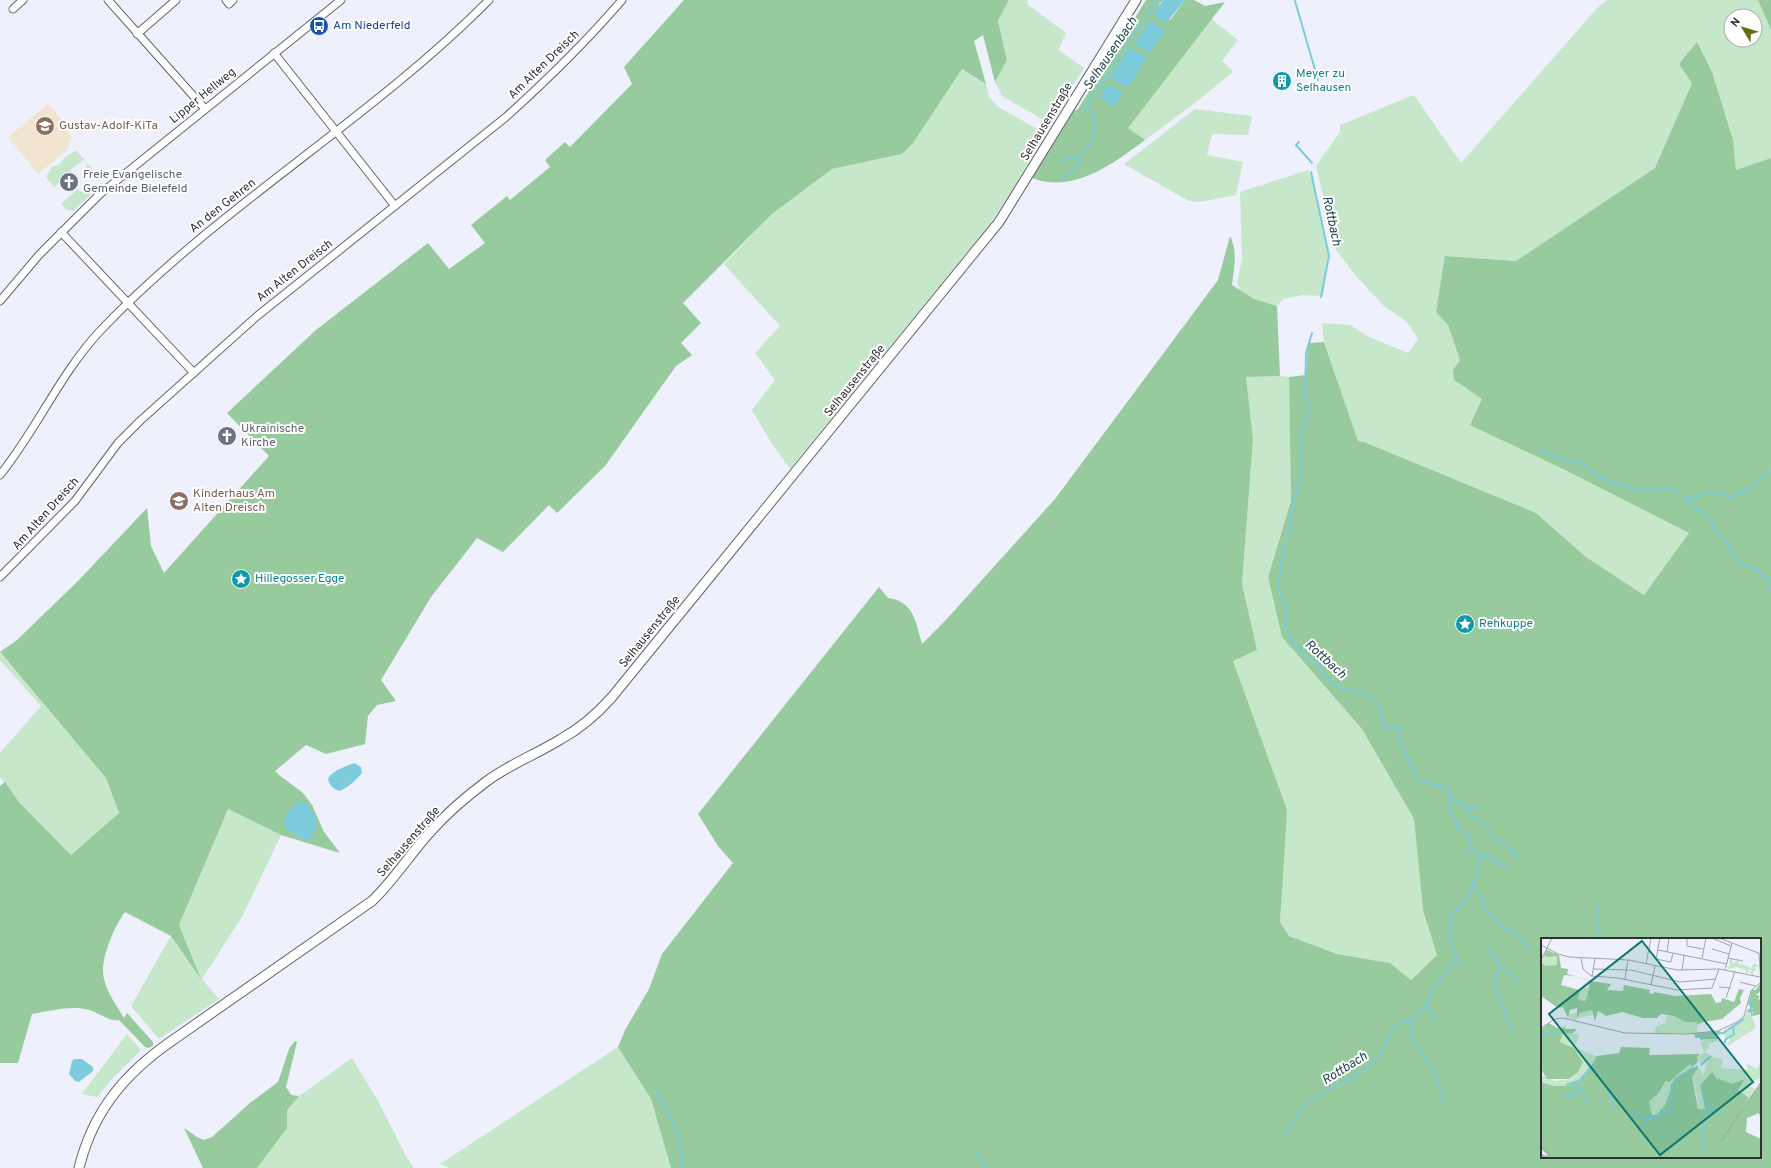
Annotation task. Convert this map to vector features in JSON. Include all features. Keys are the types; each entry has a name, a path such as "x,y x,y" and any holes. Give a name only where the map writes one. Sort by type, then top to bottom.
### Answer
{"street":[{"path":"13,9 23,0"},
{"path":"137,34 176,0"},
{"name":"Lipper Hellweg","path":"0,301 61,232 106,189 341,0"},
{"name":"An den Gehren","path":"0,476 13,459 72,365 100,331 128,303 194,243 436,50 489,0"},
{"name":"Am Alten Dreisch","path":"0,577 75,501 126,434 256,317 468,149 542,84 622,0"},
{"name":"Selhausenstraße","path":"79,1168 87,1141 102,1111 119,1087 150,1058 172,1040 372,901 397,874 430,832 454,808 510,766 582,726 612,697 999,222 1136,0"},
{"path":"112,1 137,34 204,109"},
{"path":"274,53 395,206"},
{"path":"61,232 194,373"}],"shaded area":[{"path":"48,104 63,121 61,123 72,136 69,141 68,149 38,174 8,137"}],"green space":[{"path":"684,0 1009,0 998,21 1007,60 995,82 983,35 974,41 986,84 962,69 913,143 902,154 832,169 772,214 683,303 701,323 681,343 692,355 676,366 605,466 557,513 549,505 503,552 477,538 431,597 381,680 396,701 377,705 368,716 365,744 326,754 306,745 275,771 303,793 312,805 324,832 340,853 281,835 228,809 179,925 201,979 171,936 125,912 116,926 108,944 103,972 105,984 124,1018 127,1013 153,1042 153,1046 148,1048 145,1047 119,1020 111,1020 93,1011 75,1008 61,1009 32,1014 18,1063 0,1063 0,786 5,782 18,801 71,855 119,813 106,778 0,652 17,640 78,581 147,508 151,546 164,573 269,456 227,413 316,330 428,243 449,269 485,243 471,225 507,196 510,200 550,167 545,160 565,142 570,147 632,84 624,67"},
{"path":"1009,0 1028,0 1027,4 1066,33 1058,50 1084,68 1049,123 1002,96 995,82 1007,60 998,21"},
{"path":"1146,0 1163,0 1159,4 1170,20 1185,0 1194,0 1205,6 1225,2 1128,128 1145,140 1106,167 1092,174 1062,182 1047,182 1032,178 1074,111 1078,109"},
{"path":"1607,0 1758,0 1761,8 1723,8 1723,48 1763,48 1763,12 1771,30 1771,158 1736,170 1733,140 1712,72 1697,43 1692,83 1655,168 1516,261 1446,256 1436,312 1448,325 1460,360 1453,370 1454,380 1482,399 1471,425 1567,471 1689,533 1644,595 1586,557 1536,513 1364,442 1358,441 1324,342 1322,323 1350,325 1369,337 1408,353 1418,339 1407,322 1385,307 1357,277 1336,250 1316,166 1340,132 1340,125 1414,95 1461,163 1599,6"},
{"path":"1758,0 1771,0 1771,30 1763,12 1763,8 1761,8"},
{"path":"1211,19 1238,40 1222,61 1233,72 1191,106 1145,140 1128,128"},
{"path":"1697,42 1712,72 1733,140 1736,170 1771,158 1771,1168 671,1168 651,1099 618,1047 625,1030 649,989 662,954 733,863 718,846 698,814 879,587 888,598 897,600 909,608 915,621 922,644 944,622 1055,499 1218,280 1230,236 1235,254 1232,285 1254,299 1277,306 1280,376 1246,377 1253,439 1242,584 1257,650 1233,661 1287,810 1280,922 1289,936 1337,954 1390,963 1411,980 1437,955 1423,910 1414,819 1362,729 1282,637 1268,577 1291,501 1289,377 1306,375 1308,343 1324,342 1358,441 1364,442 1536,513 1586,557 1644,595 1689,533 1567,471 1470,425 1482,399 1454,380 1453,370 1460,360 1448,325 1436,312 1445,256 1516,261 1655,168 1692,83 1679,64"},
{"path":"962,69 986,84 989,97 998,107 1045,133 1016,184 989,225 790,469 771,442 752,410 775,380 755,353 780,326 724,264 772,214 832,169 902,154 913,143"},
{"path":"1195,109 1252,116 1248,135 1212,134 1207,155 1243,162 1236,195 1200,202 1189,201 1124,164"},
{"path":"76,150 93,170 86,176 82,171 86,168 87,164 84,160 70,170 72,172 54,187 46,177 52,167 60,164 65,157"},
{"path":"1308,170 1313,181 1329,252 1323,296 1302,295 1283,299 1277,306 1254,299 1240,290 1237,283 1242,259 1240,192"},
{"path":"88,186 93,192 73,211 67,210 61,204 78,189 81,192"},
{"path":"1246,377 1289,377 1291,501 1268,577 1282,637 1362,729 1414,819 1423,910 1437,955 1411,980 1390,963 1337,954 1289,936 1280,922 1282,870 1232,661 1257,650 1242,584 1253,439"},
{"path":"0,653 106,778 119,813 71,855 18,801 0,777 0,753 41,706 0,660"},
{"path":"228,809 281,835 243,915 202,979 219,999 159,1039 131,1006 171,936 200,977 179,925"},
{"path":"127,1034 141,1050 110,1081 97,1097 82,1094"},
{"path":"295,1041 297,1042 286,1087 291,1095 299,1096 287,1110 287,1128 257,1168 203,1168 184,1128 204,1140 212,1137 250,1103 278,1082 289,1049"},
{"path":"618,1047 651,1099 671,1168 450,1168 440,1164"},
{"path":"352,1058 377,1099 407,1158 414,1168 257,1168 287,1128 287,1110 295,1099"}],"water":[{"path":"1163,0 1185,0 1166,23 1153,15"},
{"path":"1150,20 1165,31 1149,53 1134,44"},
{"path":"1130,48 1147,58 1127,88 1110,78"},
{"path":"1108,84 1123,93 1114,107 1100,97"},
{"path":"354,763 361,767 362,773 352,784 339,791 329,783 328,778 337,770"},
{"path":"299,801 305,802 312,811 317,826 308,840 305,841 285,827 284,823 286,816 293,806"},
{"path":"74,1059 82,1059 93,1067 93,1071 79,1082 75,1081 69,1074 72,1061"}],"waterway":[{"name":"Selhausenbach","path":"1062,179 1072,172 1080,161 1077,158 1094,139 1094,116 1087,110 1086,107 1157,0"},
{"name":"Rottbach","path":"1295,1 1318,80"},
{"name":"Rottbach","path":"1299,142 1296,145 1312,163"},
{"name":"Selhausenbach","path":"1061,160 1077,158"},
{"name":"Rottbach","path":"1311,172 1329,256 1321,297"},
{"name":"Rottbach","path":"1287,539 1291,526 1290,520 1296,491 1301,480 1301,436 1308,413 1308,401 1305,395 1306,353 1312,333"},
{"path":"1540,450 1560,458 1581,462 1592,472 1609,481 1640,490 1674,489 1712,521 1715,531 1724,538 1736,558 1742,565 1754,567 1767,580 1771,590"},
{"path":"1686,499 1712,492 1731,497 1751,488 1771,470"},
{"name":"Rottbach","path":"1285,546 1280,573 1279,589 1280,595 1286,606 1286,630 1293,642 1308,658 1318,664 1324,675 1335,684 1342,688 1362,693 1375,700 1379,706 1384,726 1391,728 1397,727 1400,729 1398,738 1414,770 1416,779 1443,787 1450,791 1449,809 1455,818 1458,829 1471,836 1468,850 1475,851 1479,855 1490,857 1506,868"},
{"name":"Rottbach","path":"1450,798 1465,806 1480,808"},
{"name":"Rottbach","path":"1465,806 1466,811 1470,816 1483,822 1493,837 1509,848 1521,861"},
{"name":"Rottbach","path":"1462,966 1452,947 1450,935 1451,914 1463,904 1471,892 1473,881 1478,873 1476,863 1484,855"},
{"name":"Rottbach","path":"1472,887 1482,896 1483,905 1504,928 1516,932 1521,940 1531,948"},
{"name":"Rottbach","path":"1598,904 1600,912 1596,923 1601,938"},
{"name":"Rottbach","path":"1487,947 1501,967 1513,975 1520,986"},
{"name":"Rottbach","path":"1445,1103 1441,1096 1436,1075 1414,1041 1411,1028 1413,1019 1424,1009 1432,991 1456,958"},
{"name":"Rottbach","path":"1501,967 1495,976 1496,984 1513,1031"},
{"name":"Rottbach","path":"1427,1004 1436,1021"},
{"name":"Rottbach","path":"1283,1136 1298,1114 1309,1102 1316,1096 1365,1070 1378,1057 1388,1037 1396,1026 1413,1019"},
{"path":"655,1090 671,1118 679,1137 683,1157 683,1168"},
{"path":"977,1153 987,1168"}],"place":[{"name":"Am Niederfeld","path":"319,26"},
{"name":"Meyer zu Selhausen","path":"1282,81"},
{"name":"Gustav-Adolf-KiTa","path":"45,126"},
{"name":"Freie Evangelische Gemeinde Bielefeld","path":"69,182"},
{"name":"Ukrainische Kirche","path":"227,436"},
{"name":"Kinderhaus Am Alten Dreisch","path":"179,501"},
{"name":"Hillegosser Egge","path":"241,579"},
{"name":"Rehkuppe","path":"1465,624"}]}
